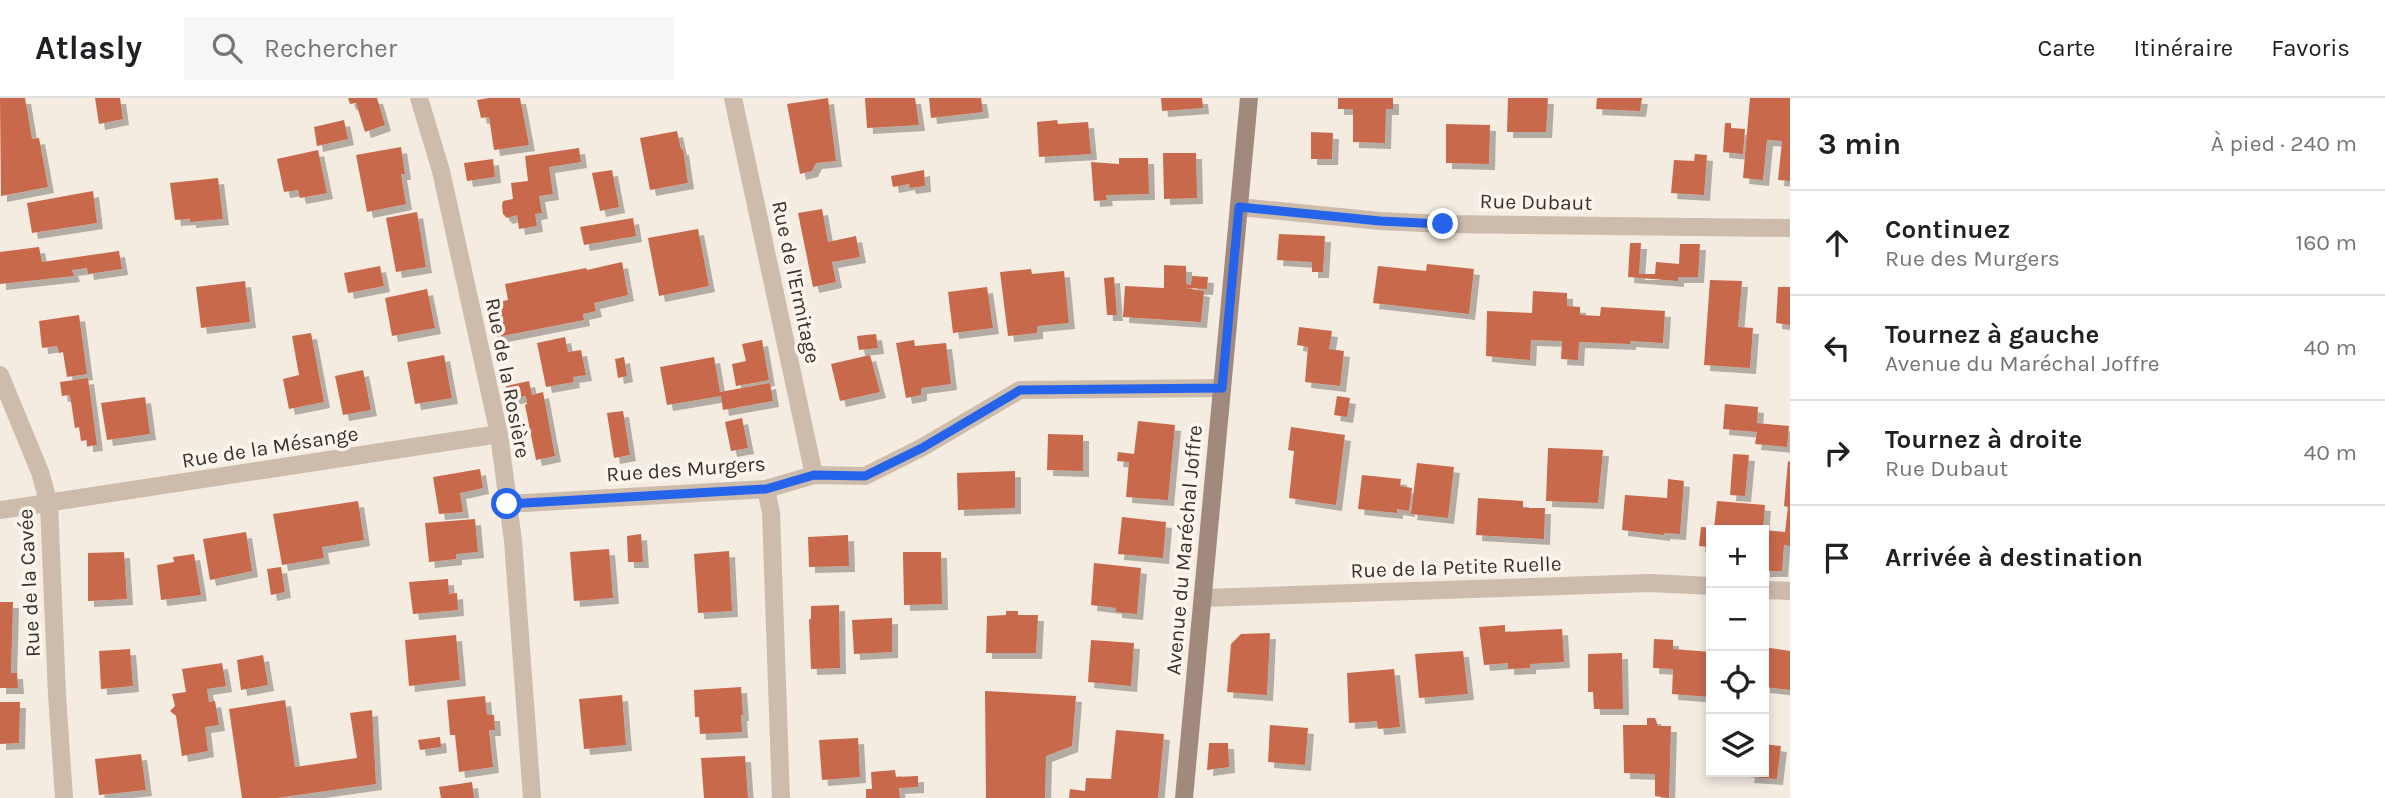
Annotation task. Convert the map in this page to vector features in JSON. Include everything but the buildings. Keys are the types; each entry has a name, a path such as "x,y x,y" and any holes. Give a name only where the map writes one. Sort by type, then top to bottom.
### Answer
{"street":[{"name":"Rue de la Rosière","path":"419,98 441,171 499,434 513,541 532,798"},
{"name":"Rue de l'Ermitage","path":"733,98 814,475"},
{"name":"Avenue du Maréchal Joffre","path":"1184,798 1250,98"},
{"name":"Rue Dubaut","path":"1239,207 1380,221 1443,224 1790,228"},
{"name":"Rue de la Cavée","path":"0,375 40,472 49,504 64,798"},
{"name":"Rue des Murgers","path":"507,504 766,489 814,475 865,476 922,448 1020,390 1222,388"},
{"name":"Rue de la Mésange","path":"0,510 499,434"},
{"path":"766,489 771,513 781,798"},
{"name":"Rue de la Petite Ruelle","path":"1203,598 1650,583 1706,586"},
{"path":"1769,590 1790,592"}],"route":[{"path":"507,504 766,489 814,475 865,476 922,448 1020,390 1222,388 1239,207 1380,221 1443,224"}]}
